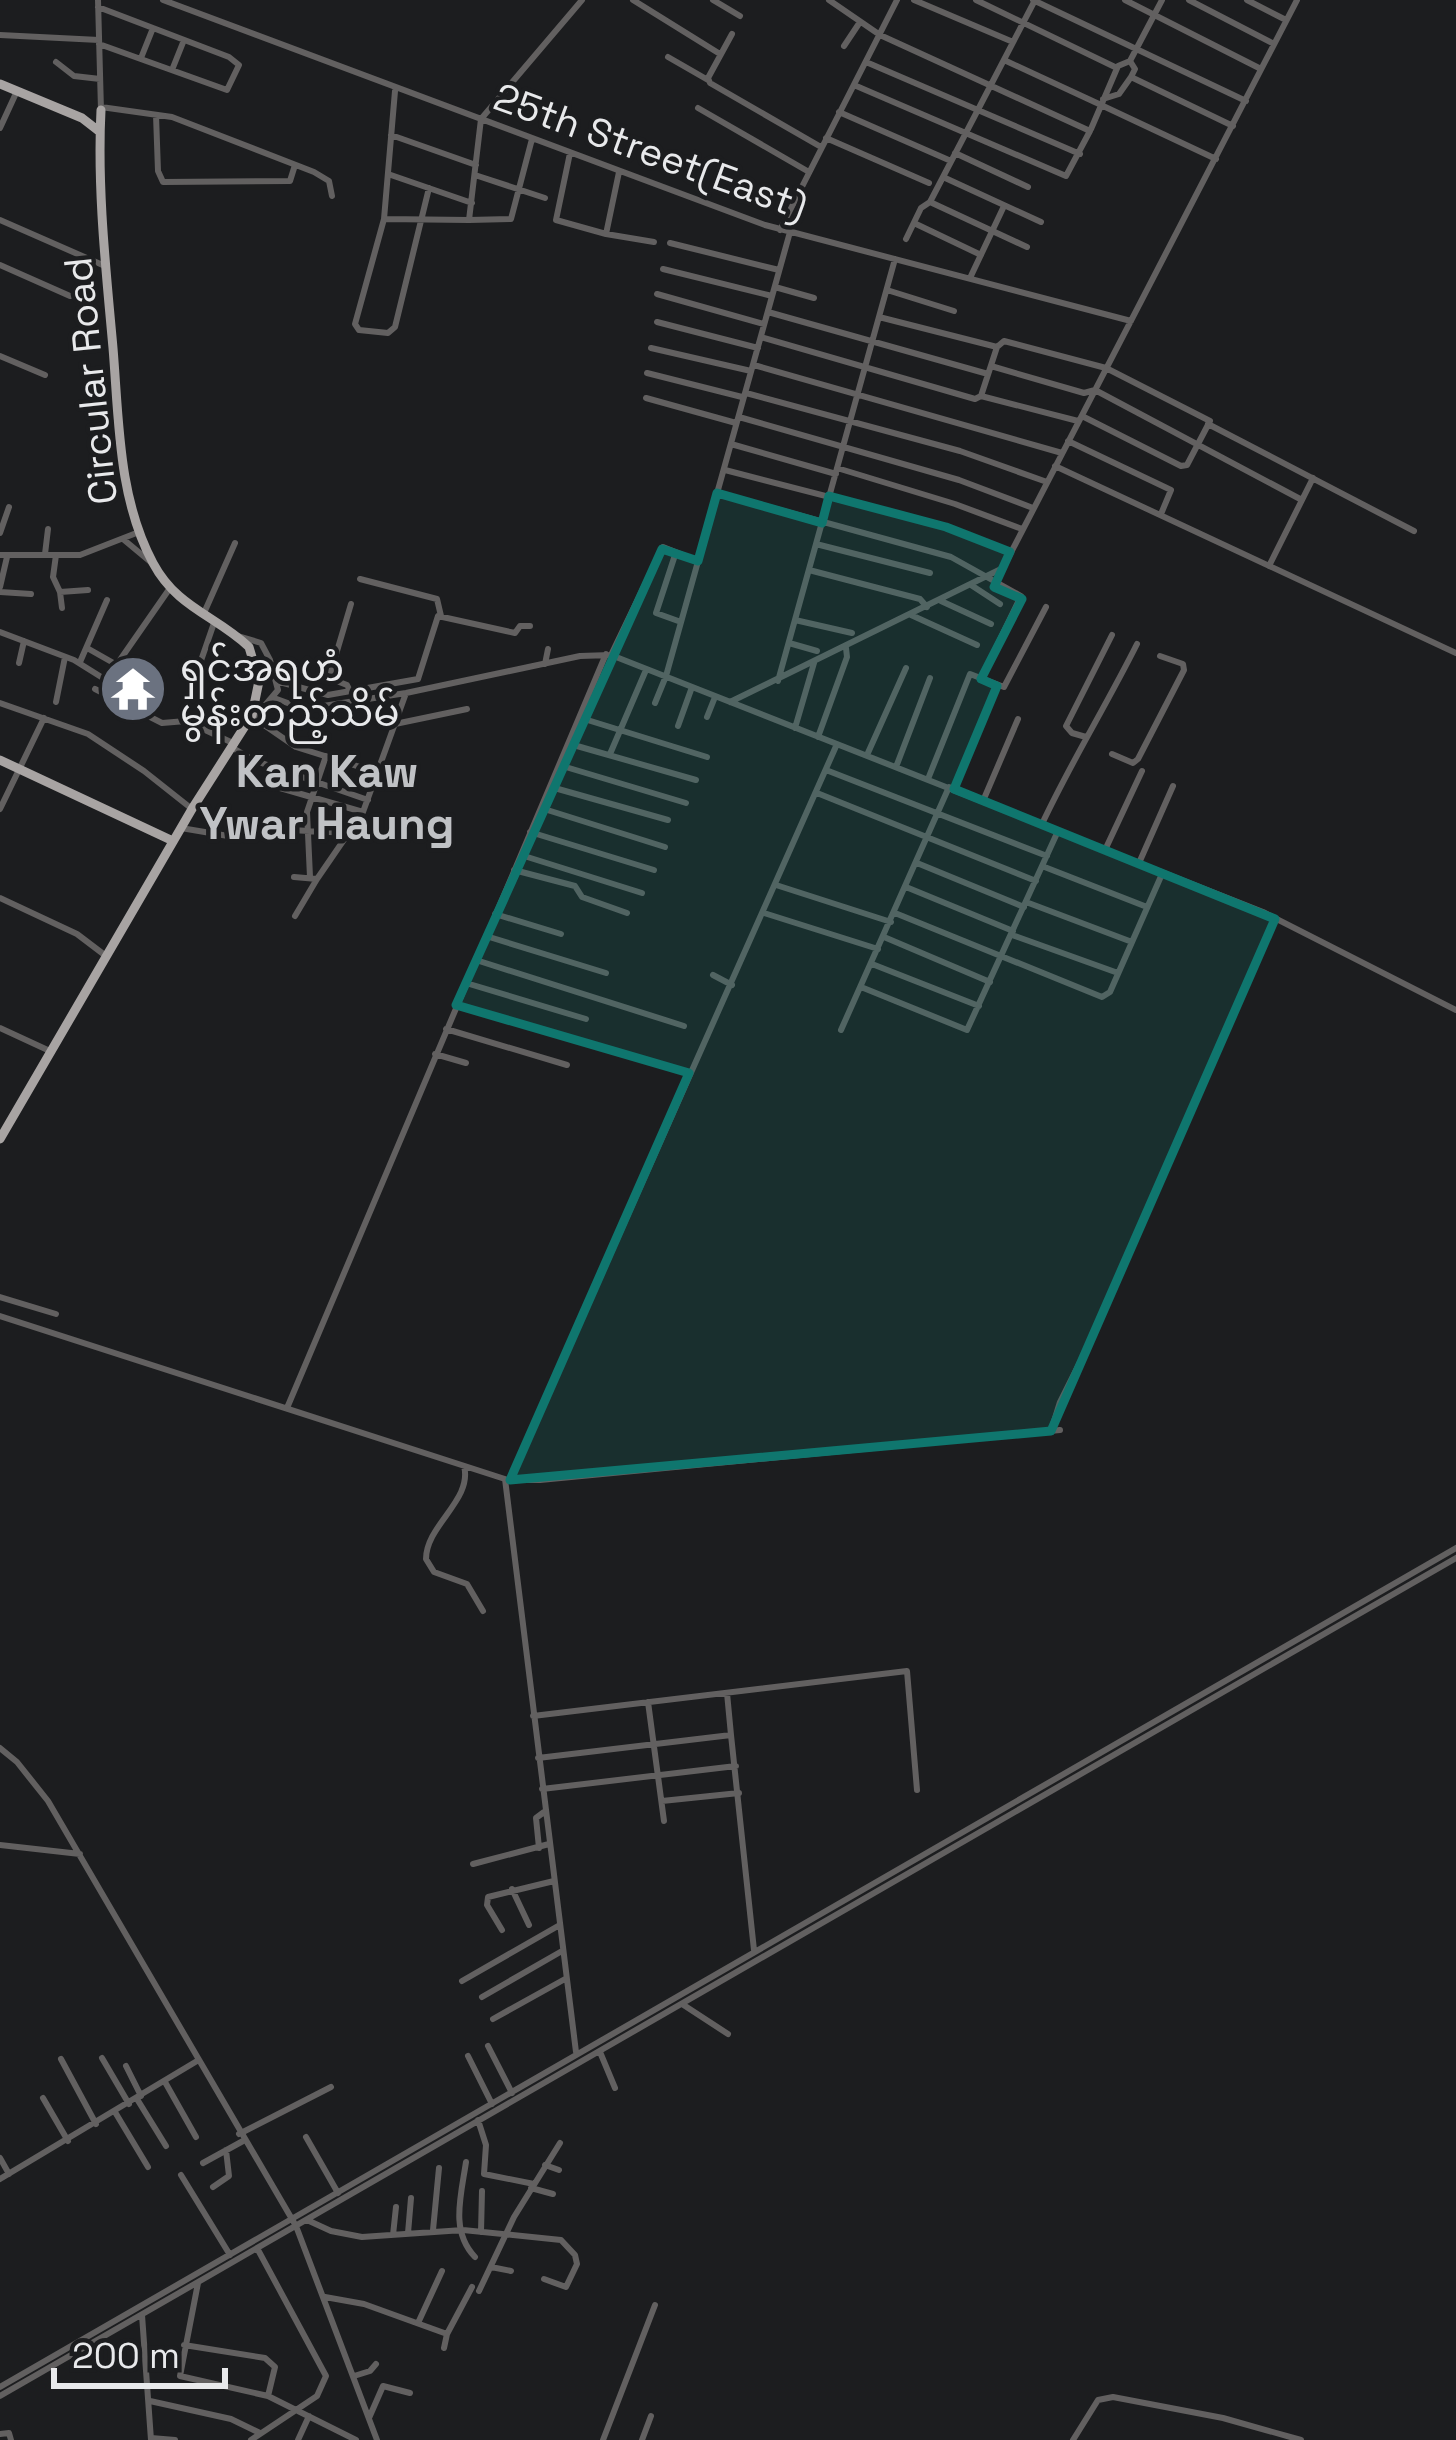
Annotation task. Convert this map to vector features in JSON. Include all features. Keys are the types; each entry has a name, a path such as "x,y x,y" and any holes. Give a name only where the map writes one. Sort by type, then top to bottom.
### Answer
{"main road":[{"path":"0,84 82,118 100,132"},
{"path":"82,118 100,108"},
{"name":"Circular Road","path":"100,108 105,266 126,486 153,564 170,588 203,616 238,636"},
{"path":"0,1139 192,809 250,721 259,681 252,654 238,636"},
{"path":"0,760 173,842"}],"street":[{"name":"25th Street(East)","path":"163,0 780,230 1131,321"},
{"path":"469,220 481,119 582,0"},
{"path":"633,0 720,54"},
{"path":"713,0 740,16"},
{"path":"829,0 880,35 1090,131"},
{"path":"780,230 897,0"},
{"path":"914,0 1013,42"},
{"path":"976,0 1117,68"},
{"path":"906,239 921,208 931,202 1034,0 1246,101"},
{"path":"1125,0 1261,69"},
{"path":"854,85 1068,177 1117,68 1130,61 1162,0"},
{"path":"1189,0 1274,44"},
{"path":"1246,0 1286,20"},
{"path":"730,702 1003,568 1297,0"},
{"path":"0,34 99,42 227,90 238,70 237,60 98,4"},
{"name":"Circular Road","path":"98,4 100,108"},
{"path":"844,46 860,22"},
{"path":"141,59 153,28"},
{"path":"708,80 732,34"},
{"path":"172,71 184,40"},
{"path":"668,57 821,147"},
{"path":"1004,60 1216,159"},
{"path":"1101,103 1119,94 1131,77 1135,69 1130,61"},
{"path":"56,62 74,76 100,79"},
{"path":"866,62 1080,154"},
{"path":"1131,77 1233,126"},
{"path":"395,89 384,219 355,324 359,330 393,332 430,188"},
{"path":"0,128 17,91"},
{"path":"100,108 182,121 329,181 332,196"},
{"path":"698,108 809,172"},
{"path":"839,112 1028,187"},
{"path":"156,115 158,171 163,182 290,182 295,165"},
{"path":"392,134 545,198"},
{"path":"826,138 929,183"},
{"path":"384,219 509,221 532,139"},
{"path":"570,153 556,220 654,242"},
{"path":"606,234 619,172"},
{"path":"388,174 472,203"},
{"path":"943,177 1041,222"},
{"path":"931,202 1027,247"},
{"path":"970,278 1004,206"},
{"path":"0,220 105,266"},
{"path":"914,223 981,255"},
{"path":"655,703 790,232"},
{"path":"670,243 779,270"},
{"path":"778,681 895,259"},
{"path":"0,265 70,296"},
{"path":"663,269 814,298"},
{"path":"886,290 954,311"},
{"path":"657,295 764,323"},
{"path":"768,312 872,343 1084,393 1095,390 1302,500"},
{"path":"879,317 997,347"},
{"path":"657,322 758,348"},
{"path":"760,337 975,399 981,396 1080,418 1181,466 1187,465 1208,424 1207,418 1106,368 1004,341 997,347 981,396"},
{"path":"651,348 752,368 1062,453"},
{"path":"0,356 45,375"},
{"path":"647,374 960,451 1047,482"},
{"path":"646,398 843,447 980,486 1033,508"},
{"path":"1208,424 1414,531"},
{"path":"1068,441 1171,490 1161,514"},
{"path":"730,445 956,504 1022,529"},
{"path":"1055,466 1456,653"},
{"path":"724,469 946,527 1010,552"},
{"path":"1269,566 1313,478"},
{"path":"717,493 951,557 1022,599 981,679"},
{"path":"0,533 9,507"},
{"path":"45,554 48,529"},
{"path":"32,593 0,589 4,556 80,555 140,532"},
{"path":"123,539 153,564"},
{"path":"203,616 235,543"},
{"path":"816,544 930,573"},
{"path":"286,1408 608,655 662,549 698,561"},
{"path":"676,552 656,613 681,622"},
{"path":"56,555 53,577 62,608"},
{"path":"809,570 920,599 928,607"},
{"path":"276,682 328,695 418,679 440,616 437,599 360,579"},
{"path":"971,586 1000,604"},
{"path":"0,632 80,662 106,680 170,588"},
{"path":"60,592 88,590"},
{"path":"80,662 107,600"},
{"path":"940,601 991,624"},
{"path":"350,692 347,685 329,679 351,604"},
{"path":"928,779 970,674 1004,687 1046,607"},
{"path":"911,615 977,645"},
{"path":"440,616 515,633 520,626 530,626"},
{"path":"795,620 852,633"},
{"path":"196,675 214,623"},
{"path":"1085,737 1066,726 1112,635"},
{"path":"238,636 261,643 278,690 250,721 283,740 376,772"},
{"path":"19,663 24,640"},
{"path":"789,643 818,651"},
{"path":"1042,824 1137,644"},
{"path":"87,648 117,665"},
{"path":"818,737 847,657 845,648"},
{"path":"545,664 548,649"},
{"path":"274,698 304,709 608,655 1275,919 1456,1010"},
{"path":"1112,754 1133,763 1138,759 1184,670 1183,664 1160,656"},
{"path":"56,702 65,657"},
{"path":"795,728 814,663"},
{"path":"867,754 905,668"},
{"path":"610,755 646,670"},
{"path":"896,767 930,678"},
{"path":"841,1030 997,686"},
{"path":"678,726 692,687"},
{"path":"95,689 162,723 186,721 253,760 368,800"},
{"path":"295,916 314,878 363,812 406,693"},
{"path":"706,716 715,697"},
{"path":"0,703 88,734 192,809"},
{"path":"392,724 467,709"},
{"path":"0,809 44,718"},
{"path":"581,718 706,757"},
{"path":"983,801 1018,719"},
{"path":"570,743 696,780"},
{"path":"576,2052 532,1716 508,1479 837,744"},
{"path":"314,878 307,831 310,799 326,756"},
{"path":"559,765 686,803"},
{"path":"826,770 1047,856"},
{"path":"1105,850 1142,770"},
{"path":"256,781 363,812"},
{"path":"1139,863 1173,786"},
{"path":"551,787 668,820"},
{"path":"817,793 1036,881"},
{"path":"541,808 665,847"},
{"path":"181,828 239,838"},
{"path":"290,830 350,833"},
{"path":"861,988 967,1030 1058,831"},
{"path":"530,832 654,870"},
{"path":"520,855 642,893"},
{"path":"916,863 1132,942"},
{"path":"1042,866 1147,907"},
{"path":"514,870 575,886 582,897 626,913"},
{"path":"895,913 1102,998 1107,996 1162,873"},
{"path":"294,877 314,878"},
{"path":"776,885 891,922"},
{"path":"906,887 1118,973"},
{"path":"0,898 77,934 106,956"},
{"path":"764,913 878,949"},
{"path":"495,914 561,934"},
{"path":"0,1316 508,1479 540,1480 1056,1430 1060,1402 1275,919"},
{"path":"486,936 606,973"},
{"path":"884,938 990,982"},
{"path":"476,960 685,1026"},
{"path":"872,964 979,1006"},
{"path":"713,976 732,985"},
{"path":"466,983 586,1019"},
{"path":"456,1005 691,1073"},
{"path":"0,1028 52,1052"},
{"path":"446,1029 567,1065"},
{"path":"435,1054 466,1063"},
{"path":"0,1298 56,1314"},
{"path":"464,1466 466,1481 433,1534 426,1559 434,1572 467,1584 483,1611"},
{"path":"0,2392 230,2255 307,2220 576,2052 1456,1548"},
{"path":"0,2392 257,2248 338,2193 600,2052 1456,1558"},
{"path":"532,1716 907,1671 917,1790"},
{"path":"727,1693 754,1951"},
{"path":"648,1702 664,1821"},
{"path":"538,1758 731,1735"},
{"path":"0,1748 32,1779 80,1854 294,2223 377,2440"},
{"path":"541,1789 736,1766"},
{"path":"662,1801 740,1793"},
{"path":"539,1848 536,1818 544,1812"},
{"path":"472,1864 549,1844"},
{"path":"0,1845 80,1854"},
{"path":"502,1930 487,1899 554,1881"},
{"path":"512,1889 529,1925"},
{"path":"462,1981 558,1926"},
{"path":"482,1997 562,1951"},
{"path":"493,2019 565,1979"},
{"path":"682,2004 728,2034"},
{"path":"488,2046 512,2093"},
{"path":"600,2052 615,2088"},
{"path":"468,2056 491,2104"},
{"path":"102,2058 166,2146"},
{"path":"61,2059 96,2124"},
{"path":"0,2179 197,2061"},
{"path":"126,2066 135,2100"},
{"path":"165,2082 196,2137"},
{"path":"203,2163 332,2087"},
{"path":"43,2098 68,2141"},
{"path":"115,2112 148,2167"},
{"path":"478,2120 486,2145 484,2174 553,2194"},
{"path":"306,2137 338,2193"},
{"path":"444,2348 447,2334 491,2267 560,2143"},
{"path":"213,2187 229,2176 226,2150"},
{"path":"0,2158 9,2174"},
{"path":"466,2162 459,2230 463,2244 475,2257"},
{"path":"545,2165 559,2170"},
{"path":"434,2230 439,2168"},
{"path":"181,2175 230,2255"},
{"path":"481,2231 482,2191"},
{"path":"408,2234 410,2198"},
{"path":"394,2235 396,2207"},
{"path":"307,2220 352,2236 459,2230 555,2238 572,2250 577,2264 566,2287 544,2279"},
{"path":"251,2440 317,2396 326,2376 257,2248"},
{"path":"491,2267 511,2271"},
{"path":"418,2324 442,2271"},
{"path":"199,2282 180,2377 268,2396 356,2440"},
{"path":"325,2297 364,2304 447,2334"},
{"path":"603,2440 655,2305"},
{"path":"142,2315 152,2439 175,2440"},
{"path":"184,2345 265,2357 275,2367 268,2396"},
{"path":"354,2376 376,2364"},
{"path":"369,2418 383,2386 410,2393"},
{"path":"1073,2440 1098,2400 1113,2397 1223,2418 1301,2440"},
{"path":"149,2401 231,2419 260,2433"},
{"path":"298,2440 309,2416"},
{"path":"644,2439 651,2416"},
{"path":"0,2434 10,2433 11,2440"}],"highlighted area":[{"path":"717,493 822,523 829,496 946,527 1010,552 994,587 1022,599 981,679 997,686 954,789 1275,919 1051,1431 510,1480 689,1073 456,1005 662,549 698,561"}],"place":[{"name":"ရှင်အရဟံ မွန်းတည့်သိမ်","path":"133,689"}],"district":[{"name":"Kan Kaw Ywar Haung","path":"327,797"}]}
